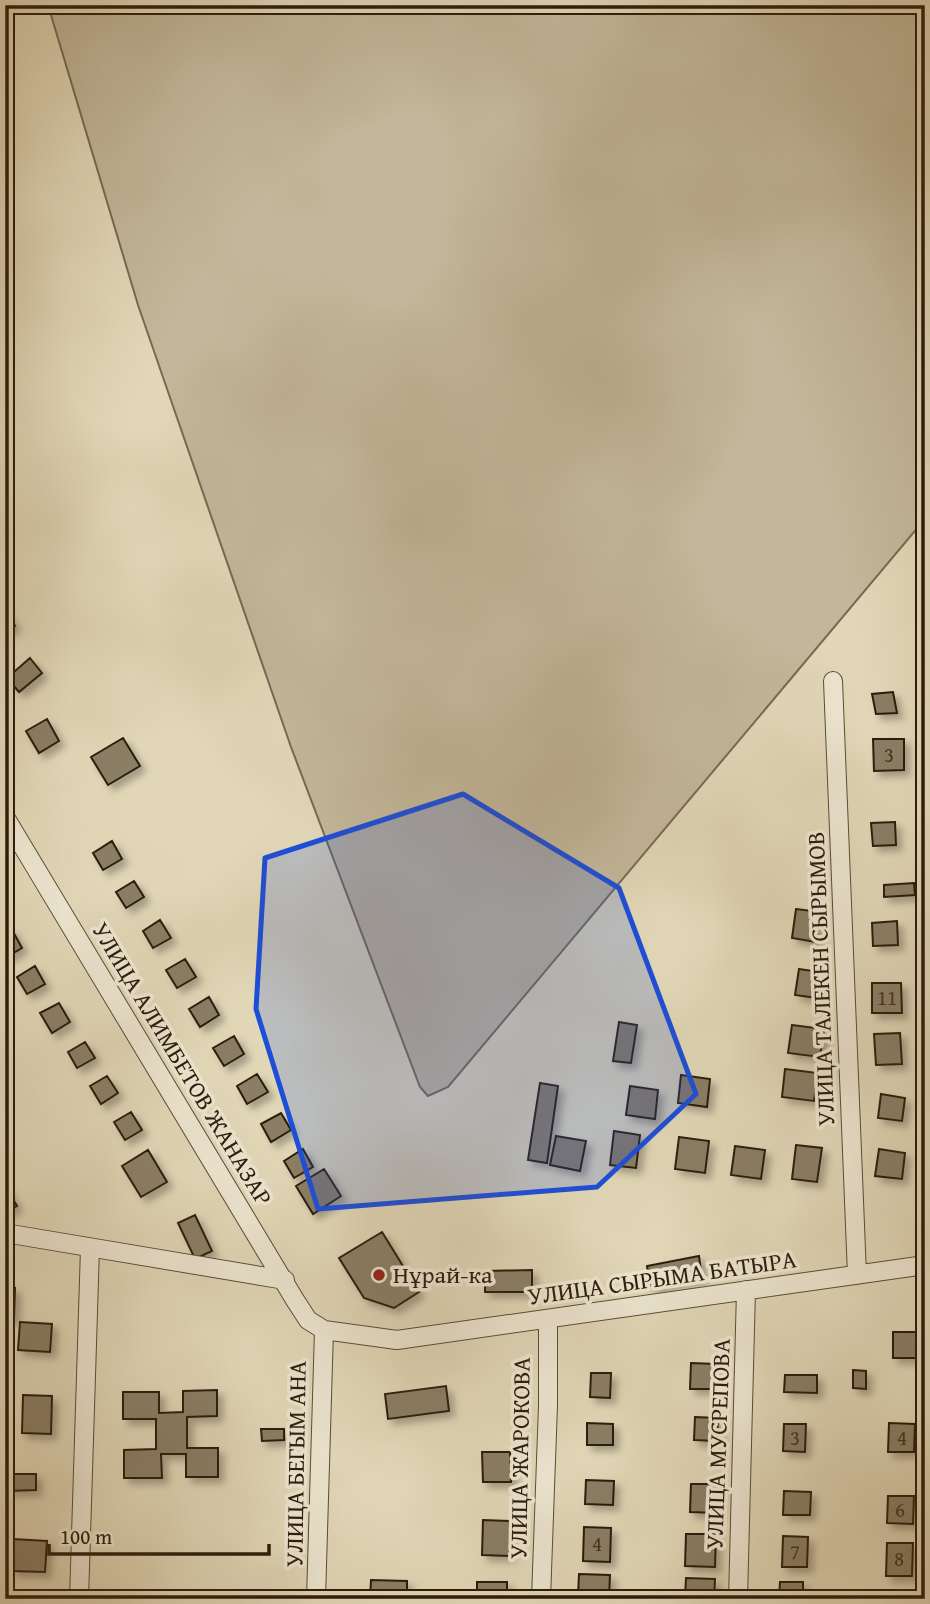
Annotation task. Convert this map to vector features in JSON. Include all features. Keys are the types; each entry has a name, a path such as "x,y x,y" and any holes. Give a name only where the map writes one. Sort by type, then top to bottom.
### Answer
{"street":[{"name":"УЛИЦА ТАЛЕКЕН СЫРЫМОВ","path":"833,681 857,1275"},
{"name":"УЛИЦА АЛИМБЕТОВ ЖАНАЗАР","path":"5,817 308,1320 324,1330"},
{"path":"5,1233 285,1280"},
{"path":"79,1599 90,1248"},
{"name":"УЛИЦА СЫРЫМА БАТЫРА","path":"324,1330 397,1340 925,1265"},
{"name":"УЛИЦА МУСРЕПОВА","path":"738,1599 746,1290"},
{"name":"УЛИЦА ЖАРОКОВА","path":"541,1599 548,1405 548,1319"},
{"name":"УЛИЦА БЕГЫМ АНА","path":"317,1590 324,1330"},
{"path":"317,1590 323,1599"}],"highlighted area":[{"path":"463,794 619,888 696,1094 597,1187 318,1209 256,1009 265,858"}],"shaded area":[{"path":"48,5 925,5 925,519 448,1087 428,1096 420,1087 291,747 138,305"}],"building":[{"path":"5,609 15,626 5,632"},
{"path":"30,658 42,673 19,692 7,678"},
{"path":"893,692 897,713 876,714 872,694"},
{"path":"47,719 59,741 39,753 26,731"},
{"path":"123,738 140,766 108,785 91,757"},
{"path":"873,739 904,739 904,770 874,771"},
{"path":"895,822 896,845 873,846 871,823"},
{"path":"112,841 122,859 103,870 93,853"},
{"path":"134,881 144,897 126,908 116,892"},
{"path":"914,883 915,895 884,897 884,885"},
{"path":"796,909 820,912 816,942 792,938"},
{"path":"160,920 171,938 153,948 143,931"},
{"path":"897,921 898,945 873,946 872,923"},
{"path":"11,928 22,948 5,958 5,932"},
{"path":"185,959 196,977 177,988 166,970"},
{"path":"35,966 45,984 27,994 17,977"},
{"path":"799,969 820,972 817,998 795,995"},
{"path":"872,983 901,983 902,1013 872,1013"},
{"path":"209,997 219,1015 200,1027 189,1009"},
{"path":"59,1003 70,1022 52,1033 40,1013"},
{"path":"619,1022 637,1025 631,1063 613,1061"},
{"path":"792,1025 824,1029 820,1057 788,1053"},
{"path":"900,1033 902,1064 876,1065 874,1034"},
{"path":"234,1036 244,1054 224,1066 213,1048"},
{"path":"85,1042 95,1058 77,1068 68,1052"},
{"path":"785,1069 818,1073 814,1101 782,1097"},
{"path":"257,1074 268,1092 247,1104 237,1086"},
{"path":"681,1075 710,1079 707,1107 678,1103"},
{"path":"107,1076 118,1093 101,1104 90,1086"},
{"path":"540,1083 558,1086 547,1163 528,1160"},
{"path":"630,1086 658,1090 655,1119 626,1115"},
{"path":"881,1094 905,1098 902,1121 878,1118"},
{"path":"131,1112 142,1130 125,1140 114,1122"},
{"path":"281,1113 291,1130 271,1142 261,1124"},
{"path":"614,1131 640,1135 636,1168 610,1165"},
{"path":"556,1136 586,1141 580,1171 550,1165"},
{"path":"679,1137 709,1141 705,1173 675,1169"},
{"path":"796,1145 822,1148 817,1182 792,1179"},
{"path":"735,1146 765,1150 761,1179 731,1175"},
{"path":"303,1149 313,1167 294,1178 284,1161"},
{"path":"879,1149 905,1153 902,1179 875,1176"},
{"path":"148,1150 167,1182 141,1197 122,1166"},
{"path":"324,1169 341,1196 313,1214 296,1186"},
{"path":"5,1186 17,1206 5,1213"},
{"path":"195,1215 212,1251 195,1259 178,1223"},
{"name":"Нұрай-ка","path":"382,1232 419,1292 394,1308 364,1298 339,1258"},
{"path":"699,1256 702,1278 650,1287 647,1266"},
{"path":"532,1270 532,1292 485,1292 485,1271"},
{"path":"5,1287 15,1288 14,1319 5,1318"},
{"path":"20,1322 52,1324 50,1352 18,1350"},
{"path":"893,1332 921,1332 920,1358 893,1358"},
{"path":"691,1363 716,1364 715,1389 690,1389"},
{"path":"853,1370 866,1371 866,1389 853,1388"},
{"path":"591,1373 611,1373 610,1398 590,1397"},
{"path":"785,1375 817,1375 817,1393 784,1392"},
{"path":"446,1386 449,1411 388,1419 385,1394"},
{"path":"217,1390 217,1416 187,1417 187,1448 218,1448 218,1477 186,1477 186,1454 161,1454 162,1478 124,1478 124,1450 156,1449 156,1419 123,1419 123,1392 159,1392 159,1413 183,1412 183,1391"},
{"path":"23,1395 52,1396 51,1434 22,1433"},
{"path":"695,1417 718,1418 717,1441 694,1440"},
{"path":"587,1423 613,1424 613,1445 587,1445"},
{"path":"889,1423 915,1424 914,1452 888,1452"},
{"path":"784,1424 806,1424 805,1452 783,1451"},
{"path":"261,1429 284,1429 284,1440 262,1441"},
{"path":"482,1452 510,1452 511,1482 483,1482"},
{"path":"8,1474 36,1474 36,1490 8,1491"},
{"path":"586,1480 614,1481 613,1505 585,1504"},
{"path":"691,1484 718,1484 717,1513 690,1512"},
{"path":"784,1491 811,1492 810,1515 783,1515"},
{"path":"888,1496 914,1496 913,1524 887,1523"},
{"path":"483,1520 509,1521 509,1556 482,1555"},
{"path":"584,1527 611,1528 610,1562 583,1561"},
{"path":"686,1534 716,1534 715,1567 685,1566"},
{"path":"783,1536 808,1537 807,1567 782,1567"},
{"path":"13,1539 47,1541 45,1572 11,1571"},
{"path":"887,1543 913,1543 912,1576 886,1576"},
{"path":"579,1574 610,1575 609,1597 578,1596"},
{"path":"686,1578 715,1579 714,1599 685,1599"},
{"path":"371,1580 407,1581 407,1599 370,1599"},
{"path":"477,1582 507,1582 507,1599 477,1599"},
{"path":"780,1582 803,1582 803,1599 779,1599"},
{"path":"165,1595 197,1595 197,1599 165,1599"}],"place":[{"name":"Нұрай-ка","path":"379,1275"}]}
